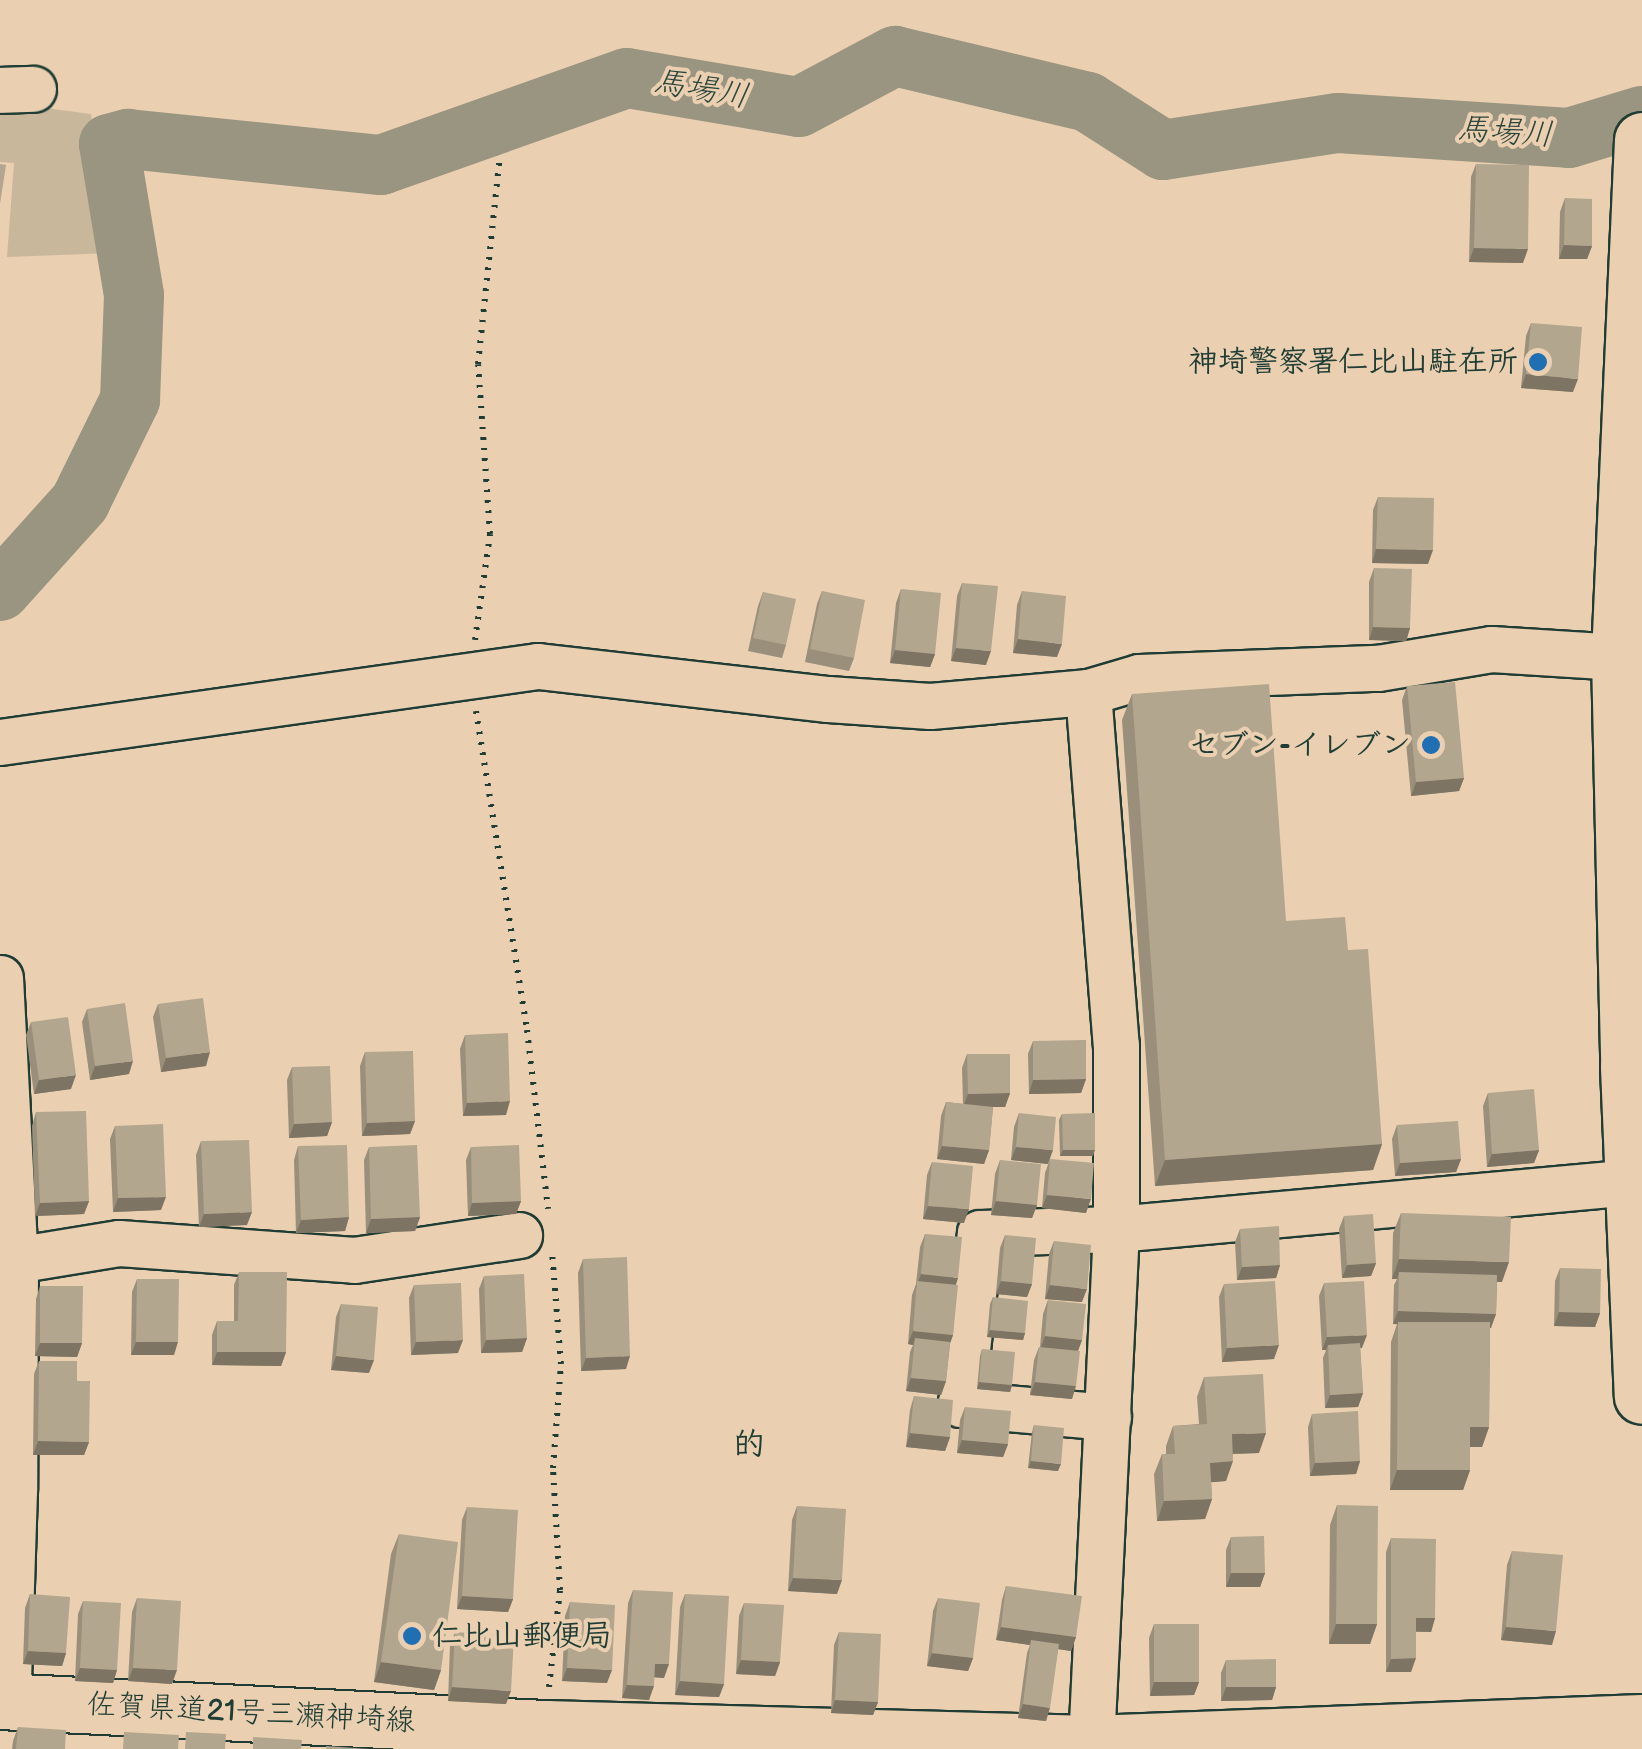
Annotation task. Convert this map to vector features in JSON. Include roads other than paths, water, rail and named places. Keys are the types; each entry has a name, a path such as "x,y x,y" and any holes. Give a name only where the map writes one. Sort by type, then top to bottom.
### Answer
{"main road":[{"path":"1641,160 1619,657 1642,1396"},
{"name":"佐賀県道21号三瀬神埼線","path":"0,1698 545,1728 1090,1743 1642,1722"}],"street":[{"path":"0,742 538,666 828,700 930,706 1088,692 1139,677 1378,668 1491,649 1619,657"},
{"path":"1088,692 1116,1044 1116,1229 1090,1743"},
{"path":"0,978 16,1260 8,1327 8,1680 0,1698"},
{"path":"1108,1417 961,1404 980,1234 1116,1229 1638,1180"},
{"path":"16,1260 118,1242 354,1260 540,1235"}],"waterway":[{"name":"馬場川","path":"0,591 80,502 130,400 134,295 109,144 128,139 381,165 627,78 799,107 895,56 1088,102 1163,150 1338,123 1569,138 1642,116"}],"place":[{"name":"神埼警察署仁比山駐在所","path":"1538,362"},
{"name":"セブン-イレブン","path":"1431,745"},
{"name":"仁比山郵便局","path":"412,1636"}],"district":[{"name":"的","path":"749,1445"}]}
